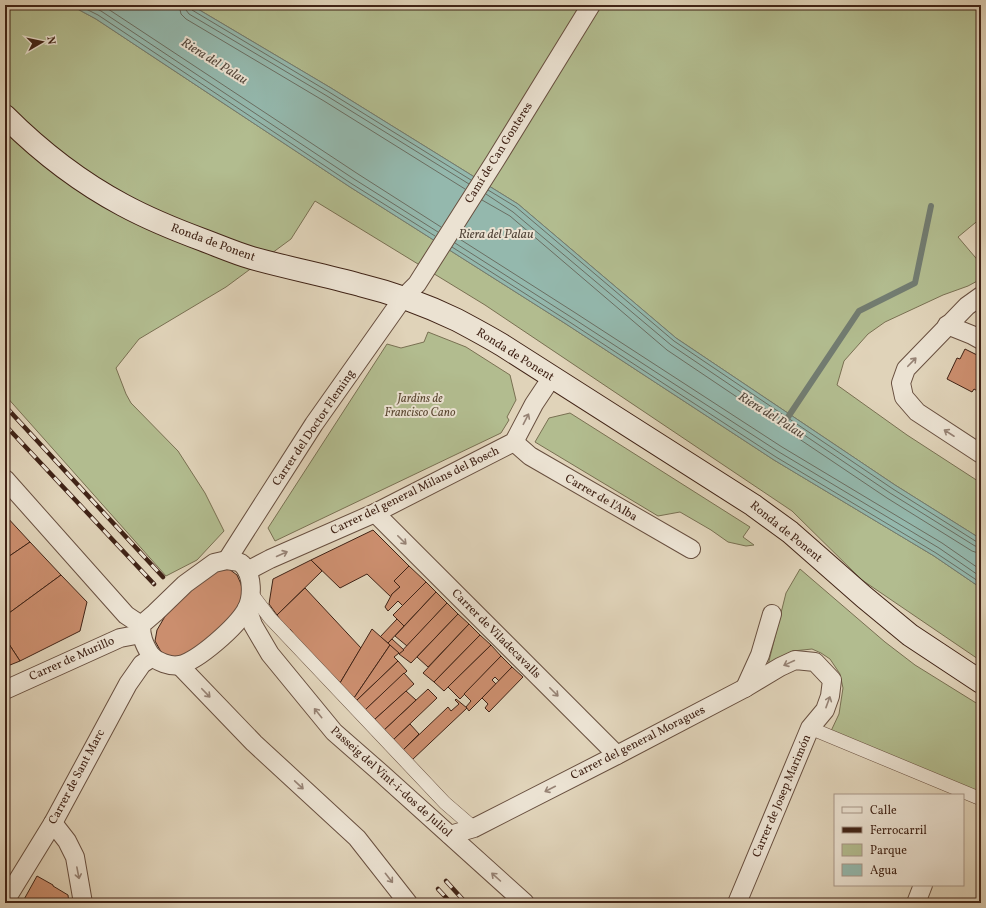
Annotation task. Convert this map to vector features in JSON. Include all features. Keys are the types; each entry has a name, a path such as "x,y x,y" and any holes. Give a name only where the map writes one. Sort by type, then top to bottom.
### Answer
{"main road":[{"name":"Ronda de Ponent","path":"5,116 48,155 86,182 123,205 141,214 185,233 251,258 361,285 410,291 443,314 478,331 502,345 753,505 790,532 910,635 981,682"}],"street":[{"name":"Camí de Can Gonteres","path":"410,291 495,161 591,5"},
{"name":"Carrer del Doctor Fleming","path":"227,560 314,424 410,291"},
{"path":"981,296 967,306 947,325 906,369 901,383 904,397 916,412 981,454"},
{"path":"947,325 981,340"},
{"name":"Carrer del general Milans del Bosch","path":"247,571 270,559 375,513 514,442 534,404 552,377"},
{"name":"Carrer de l'Alba","path":"514,442 530,456 691,550"},
{"path":"5,479 141,630 145,647 152,657 165,664 179,665 188,662 204,652 240,619 249,600 270,618 444,803 474,828"},
{"name":"Carrer de Viladecavalls","path":"375,513 617,755"},
{"path":"141,630 155,613 185,584 214,563 227,560 241,564 247,571"},
{"name":"Passeig del Vint-i-dos de Juliol","path":"247,571 250,581 249,600 253,626 270,654 334,732 525,903"},
{"path":"744,688 760,655 772,614"},
{"name":"Carrer de Murillo","path":"5,690 141,630"},
{"name":"Carrer de Sant Marc","path":"5,901 53,823 128,684 142,664 152,657"},
{"name":"Carrer del general Moragues","path":"450,835 474,828 617,755 795,660 815,662 824,670"},
{"path":"179,665 254,743 357,838 408,903"},
{"name":"Carrer de Josep Marimón","path":"737,903 810,728 825,710 830,696 832,680 824,670"},
{"path":"810,728 981,799"},
{"path":"53,823 67,841 75,857 83,903"},
{"path":"916,903 923,886"}],"green space":[{"path":"5,5 70,5 96,19 350,187 566,324 774,460 934,556 981,588 981,661 862,580 792,511 485,305 315,201 291,239 226,287 139,339 116,368 131,403 178,451 205,493 224,531 197,560 166,576 5,395"},
{"path":"191,5 981,5 981,218 958,237 981,264 981,279 885,322 868,334 844,361 837,385 907,435 981,483 981,539 895,485 676,338 518,204 331,88"},
{"name":"Jardins de Francisco Cano","path":"428,332 466,347 510,375 516,400 507,417 509,420 501,433 275,541 268,528 387,344 401,348 424,342"},
{"path":"570,413 750,527 743,537 754,545 746,546 728,542 680,512 658,516 535,442 549,418"},
{"path":"800,569 885,642 915,665 981,706 981,794 831,731 839,714 843,688 840,674 830,659 821,653 812,649 793,651 768,665 786,593"}],"water":[{"name":"Riera del Palau","path":"70,5 191,5 331,88 518,204 676,338 895,485 981,539 981,588 934,556 774,460 566,324 350,187 96,19"}],"building":[{"path":"965,349 981,357 981,393 974,389 972,392 947,379 957,358 960,359"},
{"path":"5,515 30,542 5,559"},
{"path":"373,530 409,566 394,581 400,587 392,594 391,597 367,574 340,588 311,560"},
{"path":"30,542 61,575 5,616 5,559"},
{"path":"311,560 322,571 277,615 269,604 273,579"},
{"path":"409,566 426,582 403,606 398,601 388,611 385,607 392,594 400,587 394,581"},
{"path":"229,569 237,575 244,597 230,624 182,658 167,657 160,650 155,641 157,630 167,613 193,587 218,571"},
{"path":"61,575 87,602 80,631 20,661 5,638 5,616"},
{"path":"426,582 436,592 404,626 393,615"},
{"path":"305,588 361,648 340,683 290,636 293,633 290,629 287,632 276,621 279,618 277,615"},
{"path":"436,592 447,603 407,646 395,636"},
{"path":"447,603 458,614 411,663 399,654"},
{"path":"458,614 469,624 428,667 417,657"},
{"path":"397,619 404,626 388,643 380,637"},
{"path":"469,624 480,635 434,682 423,673"},
{"path":"372,629 390,645 354,698 340,683"},
{"path":"480,635 491,645 444,691 434,682"},
{"path":"5,638 20,661 5,667"},
{"path":"392,639 404,650 399,654 388,643"},
{"path":"390,645 399,653 394,657 398,661 356,701 354,698"},
{"path":"491,645 501,656 460,699 448,687"},
{"path":"501,656 512,667 499,681 495,677 492,680 496,684 469,711 466,707 471,701 464,694"},
{"path":"398,661 407,671 365,710 356,701"},
{"path":"512,667 523,677 489,712 485,708 488,704 482,698"},
{"path":"404,673 414,684 374,720 365,710"},
{"path":"428,689 437,698 393,740 384,730"},
{"path":"406,691 416,700 384,730 374,720"},
{"path":"456,699 467,708 412,760 403,750 448,707 451,711 459,704 455,700"},
{"path":"410,724 419,734 403,750 393,740"},
{"path":"37,876 68,895 69,903 22,903"}],"waterway":[{"path":"786,420 859,311 915,283 931,206"}],"railway":[{"path":"5,406 163,577"},
{"path":"5,425 154,584"},
{"path":"446,881 466,903"},
{"path":"438,889 451,903"}]}
